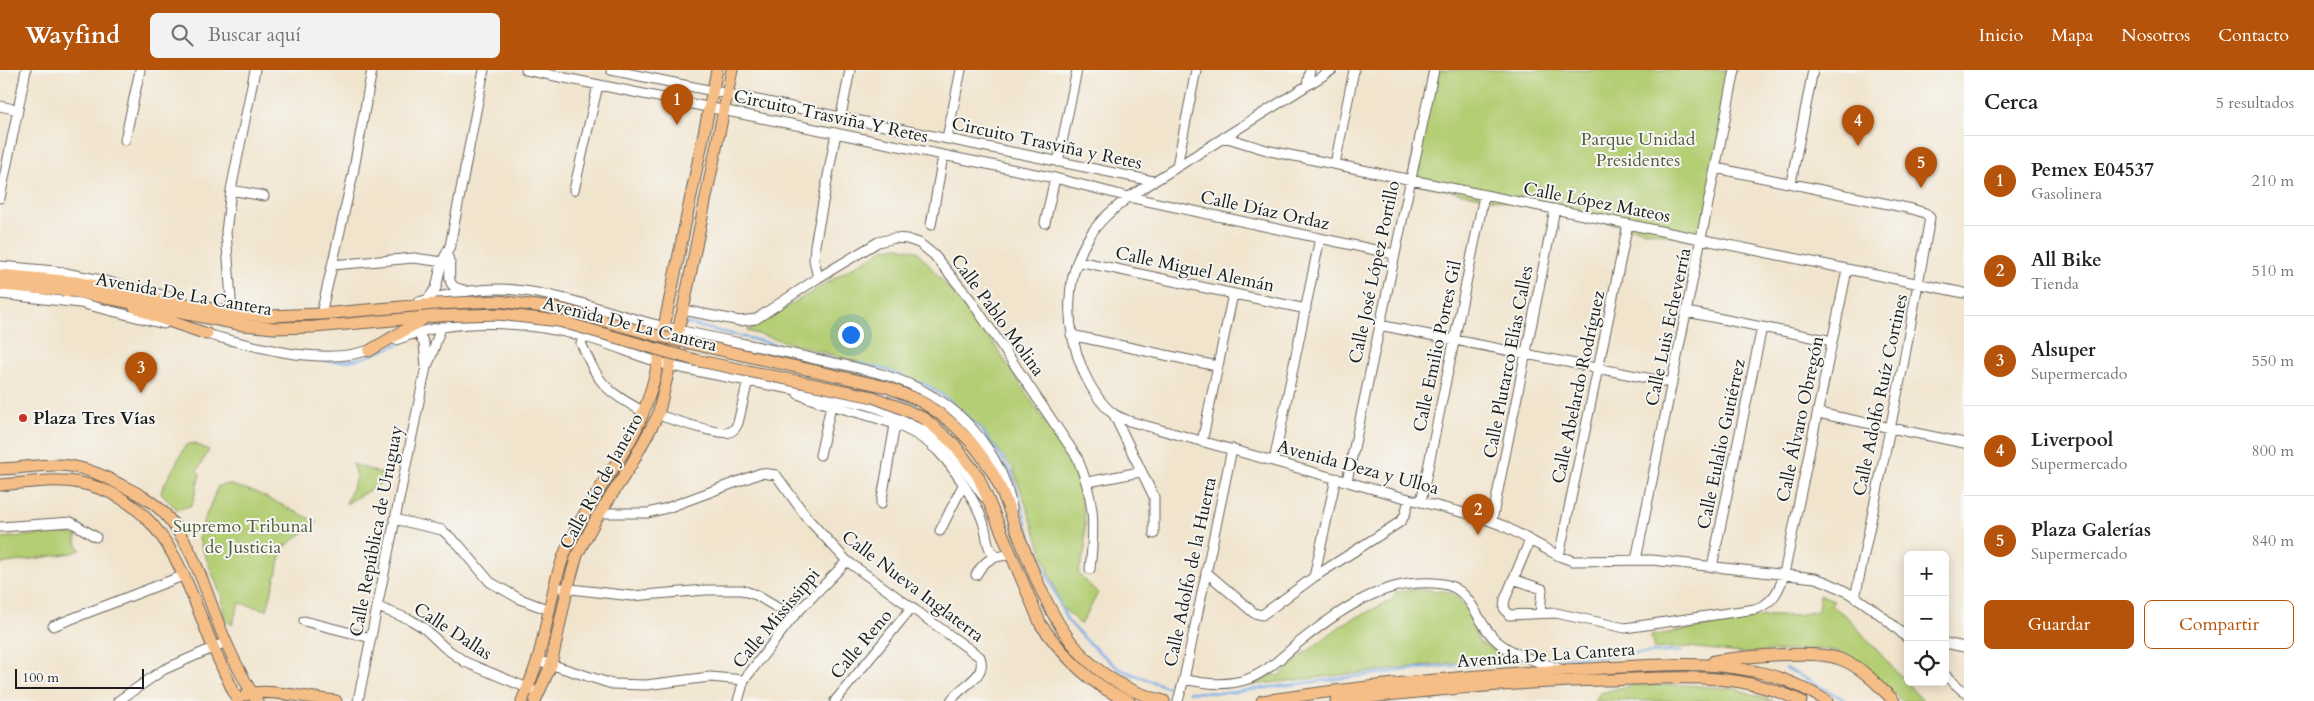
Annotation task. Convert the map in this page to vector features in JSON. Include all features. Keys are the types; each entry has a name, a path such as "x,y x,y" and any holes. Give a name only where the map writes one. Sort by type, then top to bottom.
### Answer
{"main road":[{"name":"Calle Río de Janeiro","path":"537,697 551,665 566,590 577,555 599,513 631,465 658,415 665,364 664,327 717,70"},
{"name":"Calle Río de Janeiro","path":"522,701 537,660 566,550 577,525 615,466 644,412 678,330 732,70"},
{"name":"Avenida De La Cantera","path":"0,275 178,301 232,313 267,316 394,308 432,302 498,301 560,309 662,337 887,388 918,400 948,420 974,444 992,470 1049,609 1068,638 1087,661 1108,677 1164,701"},
{"name":"Avenida De La Cantera","path":"0,285 74,286 124,301 243,325 274,328 435,320 499,314 559,321 695,360 873,397 925,419 945,435 964,456 978,476 993,508 1041,625 1056,645 1092,681 1129,701"},
{"path":"124,301 154,316 207,334"},
{"path":"369,350 435,320"},
{"path":"0,469 57,465 82,468 106,476 143,496 157,507 175,526 186,546 207,589 226,642 254,697"},
{"path":"0,485 60,481 80,483 126,501 146,516 163,536 184,575 213,648 237,700 254,697 336,701"},
{"path":"1056,645 1068,638"},
{"path":"1693,664 1751,657 1831,656 1847,662 1864,673 1894,701"},
{"name":"Avenida De La Cantera","path":"1262,701 1396,683 1563,670 1693,664 1735,668 1776,676 1794,683 1827,701"},
{"name":"Avenida De La Cantera","path":"1336,701 1492,686 1675,677 1734,679 1801,701"}],"street":[{"path":"0,198 3,173 26,70"},
{"path":"126,140 140,70"},
{"path":"232,313 226,232 231,190 255,70"},
{"path":"321,314 353,174 372,70"},
{"path":"432,302 446,260 484,70"},
{"name":"Circuito Trasviña Y Retes","path":"526,70 1054,178 1129,197"},
{"name":"Circuito Trasviña y Retes","path":"611,70 728,92 1154,181"},
{"path":"841,116 850,70"},
{"path":"947,138 961,70"},
{"path":"1058,162 1077,70"},
{"path":"1177,166 1196,70"},
{"path":"1307,85 1310,70"},
{"name":"Avenida Deza y Ulloa","path":"1332,70 1129,197 1103,218 1088,238 1078,261 1069,299 1071,335 1075,352 1097,398 1113,413 1129,422 1492,520 1559,556 1580,561 1636,560 1712,567 1784,574 1824,581 1855,598 1904,635"},
{"path":"1335,164 1354,70"},
{"name":"Calle José López Portillo","path":"1347,481 1434,70"},
{"name":"Calle Luis Echeverría","path":"1636,560 1702,240 1734,70"},
{"path":"1716,168 1791,183 1813,73"},
{"path":"574,190 598,85"},
{"path":"0,106 18,110"},
{"path":"818,278 814,260 815,244 836,133"},
{"name":"Calle López Mateos","path":"1224,137 1270,151 1964,293"},
{"path":"931,225 943,156"},
{"path":"1046,224 1054,178"},
{"name":"Calle Adolfo Ruíz Cortines","path":"1791,183 1925,213 1931,222 1855,598"},
{"path":"231,190 264,196"},
{"name":"Calle Emilio Portes Gil","path":"1421,502 1484,196"},
{"name":"Calle Díaz Ordaz","path":"1129,197 1394,254"},
{"name":"Calle Plutarco Elías Calles","path":"1492,520 1555,210"},
{"name":"Calle Abelardo Rodríguez","path":"1559,556 1628,224"},
{"name":"Calle Pablo Molina","path":"683,310 750,321 878,242 894,238 907,239 919,243 934,255 986,321 1077,457 1088,482 1093,508 1094,535 1090,569"},
{"path":"1274,461 1320,238"},
{"path":"332,265 414,258 446,260"},
{"path":"446,260 449,279 453,286 469,291"},
{"name":"Calle Miguel Alemán","path":"1078,261 1306,309"},
{"name":"Avenida De La Cantera","path":"0,266 55,272 102,280 168,295 178,301"},
{"name":"Calle Álvaro Obregón","path":"1513,579 1505,599 1505,612 1512,615 1563,614 1625,628 1755,609 1763,606 1774,596 1781,586 1784,574 1847,270"},
{"name":"Avenida De La Cantera","path":"432,302 469,291 514,290 579,301 664,327 897,378 935,397 973,430 989,451 1001,472 1010,497 1016,528"},
{"name":"Avenida De La Cantera","path":"0,294 80,303 207,334 319,357 344,356 369,350 417,332 435,320 522,325 578,336 665,364 868,405 913,422 928,432 952,453 993,508"},
{"path":"1202,442 1233,294"},
{"path":"610,310 630,329 631,335 626,343 611,346"},
{"path":"1687,312 1832,341"},
{"path":"426,367 431,359 436,337 435,320"},
{"path":"1379,325 1672,383"},
{"name":"Calle Eulalio Gutiérrez","path":"1712,567 1762,327"},
{"path":"417,332 424,343 426,367"},
{"path":"1071,335 1217,366"},
{"path":"717,375 709,367 706,354 709,347 728,340"},
{"path":"581,343 599,380 606,388 644,412"},
{"name":"Calle República de Uruguay","path":"358,701 426,367"},
{"path":"658,415 715,431 729,432 738,424 748,380"},
{"path":"782,387 831,406 895,425 923,438 945,459 963,485 982,520 989,549 996,556"},
{"path":"820,454 831,406"},
{"path":"1113,413 1140,472 1154,497 1154,534"},
{"path":"1818,413 1964,443"},
{"path":"881,504 895,425"},
{"name":"Calle Adolfo de la Huerta","path":"1178,701 1232,449"},
{"name":"Calle Nueva Inglaterra","path":"599,513 648,513 752,476 769,472 780,479 808,519 847,561 980,657 980,674 957,693 952,701"},
{"path":"1088,482 1140,472"},
{"path":"1314,576 1336,478"},
{"path":"940,532 963,485"},
{"path":"1206,572 1260,616 1314,576 1400,522 1405,515 1409,499"},
{"path":"394,519 442,530 459,545 490,582 520,600 549,610"},
{"path":"0,527 70,522 77,524 96,537"},
{"path":"1530,540 1513,579 1542,589 1540,613"},
{"path":"976,575 982,564 996,556 1011,555"},
{"name":"Calle Mississippi","path":"738,701 744,680 793,617 847,561"},
{"path":"53,626 184,575"},
{"path":"1184,679 1205,683 1220,683 1249,678 1267,668 1331,618 1363,598 1397,586 1423,583 1443,584 1456,588 1465,594 1486,630 1498,642 1517,653 1563,670"},
{"path":"555,586 566,590 632,596 713,590 742,590 756,595 793,617"},
{"name":"Calle Dallas","path":"378,607 404,617 424,628 444,647 465,662 527,688 537,697"},
{"name":"Calle Reno","path":"835,701 912,607"},
{"path":"304,621 371,638"},
{"path":"118,701 163,670 226,642"},
{"path":"1949,644 1964,647"},
{"path":"537,660 612,684 646,685 710,677 744,680"},
{"path":"1949,679 1964,692"}],"green space":[{"name":"Parque Unidad Presidentes","path":"1431,70 1733,70 1701,242 1408,182"},
{"path":"898,247 917,251 986,332 1071,461 1079,487 1085,520 1085,550 1078,574 1098,593 1081,625 1061,606 1013,468 982,430 948,399 928,386 883,369 747,331 883,249"},
{"path":"193,443 209,450 197,471 200,474 192,505 177,510 161,493 186,445"},
{"path":"353,464 391,477 346,504 356,478"},
{"name":"Supremo Tribunal de Justicia","path":"228,484 255,492 317,522 283,548 267,610 239,603 232,625 224,619 222,598 199,540 200,530 218,486"},
{"path":"60,533 77,535 76,543 81,550 0,564 0,538"},
{"path":"1419,589 1451,592 1466,607 1479,642 1505,657 1251,685 1272,675 1279,676 1296,660 1343,624 1392,600 1396,592"},
{"path":"1820,595 1834,600 1831,605 1846,616 1904,680 1904,686 1909,686 1923,701 1902,701 1858,660 1827,649 1741,653 1689,647 1654,649 1651,636 1765,616 1792,616 1818,611"},
{"path":"1631,685 1687,685 1736,689 1774,701 1594,701 1600,693"}],"waterway":[{"path":"685,323 832,358"},
{"path":"322,360 353,360 372,355 401,343"},
{"path":"852,362 883,369 928,386 948,399 982,430 1012,473 1030,536 1067,620 1089,643 1119,669 1167,687"},
{"path":"1562,658 1682,651"},
{"path":"1189,692 1226,693 1414,669 1506,661"},
{"path":"1786,668 1847,701"}],"place":[{"name":"Pemex E04537","path":"677,125"},
{"name":"Liverpool","path":"1858,146"},
{"name":"Plaza Galerías","path":"1921,188"},
{"name":"Alsuper","path":"141,393"},
{"name":"Plaza Tres Vías","path":"23,418"},
{"name":"All Bike","path":"1478,535"}]}
